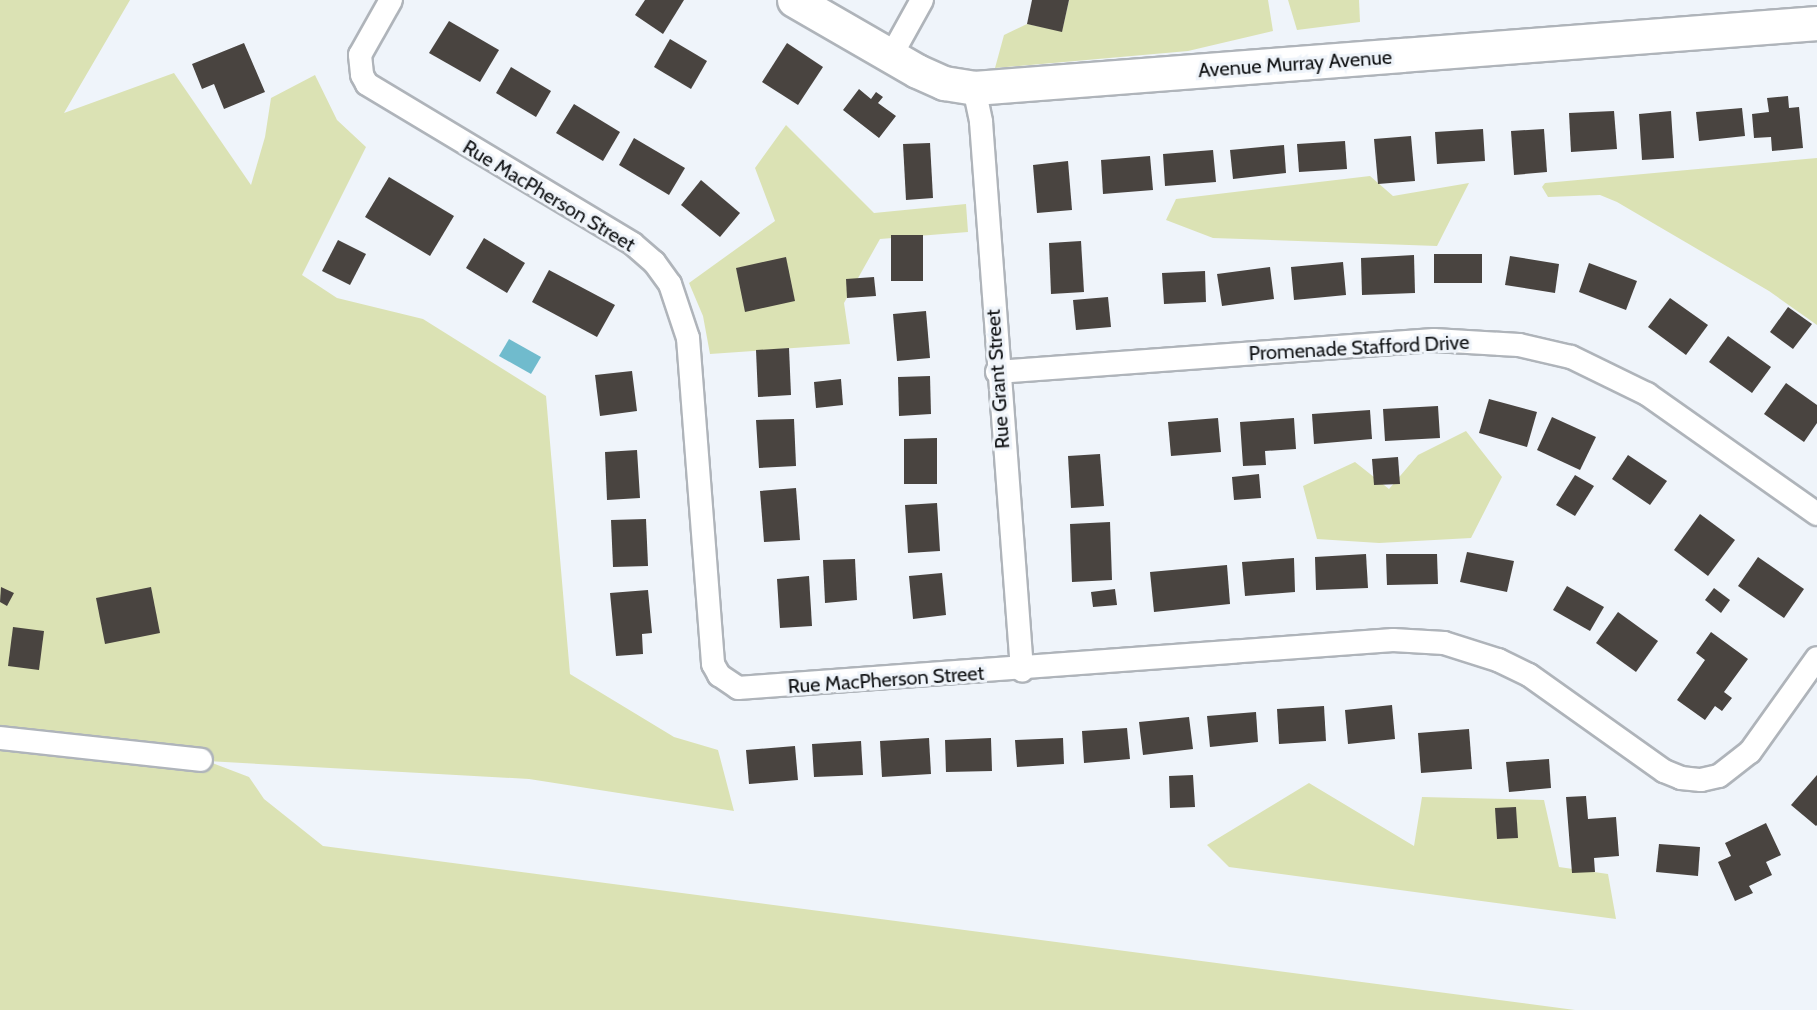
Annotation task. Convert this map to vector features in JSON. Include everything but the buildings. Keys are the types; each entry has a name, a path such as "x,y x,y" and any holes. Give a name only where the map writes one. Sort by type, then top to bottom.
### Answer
{"street":[{"name":"Rue MacPherson Street","path":"391,0 360,55 362,75 367,84 633,244 654,262 670,284 688,338 711,652 719,675 738,688 751,689 1022,670 1394,640 1444,643 1498,660 1528,675 1664,771 1682,778 1701,780 1736,766 1749,752 1817,658"},
{"name":"Avenue Murray Avenue","path":"794,0 891,56 944,83 974,88 1817,23"},
{"path":"891,56 922,0"},
{"name":"Rue Grant Street","path":"974,88 981,122 997,372 1022,670"},
{"name":"Promenade Stafford Drive","path":"997,372 1434,340 1519,345 1571,357 1647,394 1817,514"},
{"path":"0,738 201,760"}],"green space":[{"path":"0,0 130,0 64,113 174,73 251,185 265,137 271,98 315,75 337,120 366,147 302,275 337,298 423,319 546,396 570,674 674,737 718,750 734,811 529,779 207,761 249,777 264,799 323,846 1575,1010 0,1010"},
{"path":"1069,0 1268,0 1273,31 1188,51 995,68 1004,35 1027,24 1062,31"},
{"path":"1288,0 1359,0 1360,22 1297,30"},
{"path":"786,125 874,213 966,204 968,232 880,239 844,303 850,344 710,354 703,316 689,283 775,221 755,168"},
{"path":"1817,158 1817,325 1769,291 1617,202 1600,195 1548,197 1542,187 1545,183"},
{"path":"1370,176 1393,196 1469,183 1437,246 1213,238 1166,220 1176,199"},
{"path":"1466,431 1502,477 1471,538 1379,543 1317,539 1303,486 1355,462 1389,489 1418,455"},
{"path":"1309,783 1414,846 1422,797 1544,800 1559,867 1608,874 1616,919 1229,867 1207,845"}],"water":[{"path":"509,339 541,357 531,374 499,356"}]}
